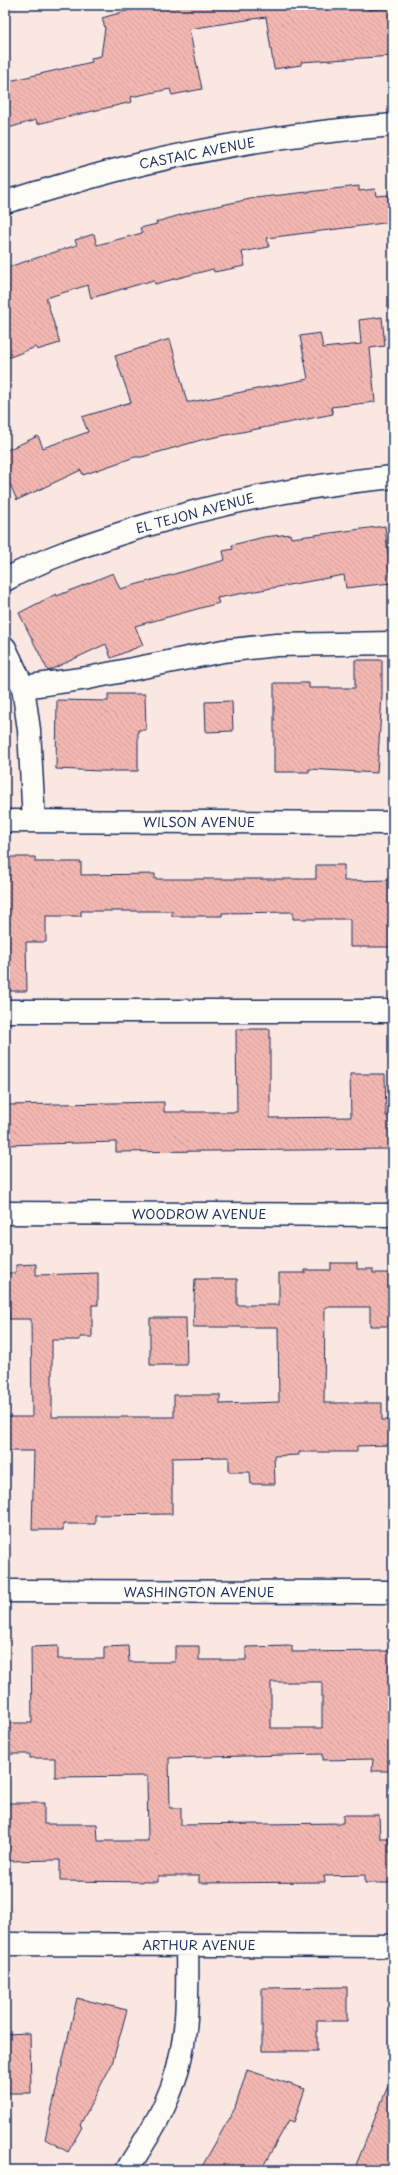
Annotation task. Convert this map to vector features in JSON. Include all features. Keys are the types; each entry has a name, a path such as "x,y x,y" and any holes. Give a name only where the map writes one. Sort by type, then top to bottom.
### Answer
{"street":[{"name":"CASTAIC AVENUE","path":"5,202 132,166 233,144 334,129 393,125"},
{"name":"EL TEJON AVENUE","path":"5,580 26,568 77,546 180,515 275,492 352,480 393,476"},
{"path":"23,687 88,678 223,651 276,646 393,643"},
{"path":"5,648 23,687 29,730 34,821"},
{"name":"WILSON AVENUE","path":"5,821 393,823"},
{"path":"5,1012 299,1013 393,1011"},
{"name":"WOODROW AVENUE","path":"5,1213 393,1215"},
{"name":"WASHINGTON AVENUE","path":"5,1591 393,1592"},
{"name":"ARTHUR AVENUE","path":"5,1944 393,1946"},
{"path":"127,2170 165,2104 177,2073 186,2033 187,1945"}],"building":[{"path":"147,5 368,5 368,10 393,8 393,56 301,62 301,65 274,69 266,17 189,29 202,89 172,95 170,89 131,97 132,102 37,124 36,120 5,129 5,82 92,62 91,58 101,56 105,28 102,18"},
{"path":"359,186 359,191 375,189 376,196 388,195 392,222 267,238 269,247 242,252 245,266 214,272 213,269 155,284 154,280 91,298 88,285 46,298 60,343 37,350 36,347 5,359 5,268 77,245 75,240 94,234 97,245 142,233 140,228 157,224 156,222 198,210 255,198"},
{"path":"382,317 385,346 370,348 375,402 331,407 333,414 201,440 142,457 135,457 83,475 81,470 17,500 5,473 5,451 38,436 43,448 88,432 82,417 131,402 115,356 170,339 187,402 191,402 308,379 300,336 320,333 323,348 361,344 359,320"},
{"path":"385,526 391,583 346,588 344,575 217,598 219,603 135,626 143,645 111,658 106,644 48,671 19,613 56,594 57,596 113,573 120,589 225,560 223,551 233,549 232,545 264,537 290,534 291,538"},
{"path":"355,660 382,660 382,696 377,773 309,769 309,772 274,772 274,683 309,683 309,688 355,688"},
{"path":"108,694 145,694 146,730 138,730 138,771 56,769 57,700 108,701"},
{"path":"232,701 233,731 206,732 205,702"},
{"path":"5,857 35,857 35,862 81,862 81,875 155,874 155,879 316,879 316,865 344,865 344,881 393,880 393,947 350,947 350,919 293,919 293,912 222,913 222,916 172,916 172,911 81,911 81,916 46,916 46,942 26,942 27,991 5,991"},
{"path":"236,1029 270,1029 270,1118 351,1117 350,1074 385,1074 386,1116 393,1116 393,1149 116,1152 116,1142 5,1145 5,1105 164,1102 164,1112 237,1112"},
{"path":"331,1263 357,1263 357,1269 373,1269 373,1273 389,1273 390,1326 370,1326 370,1307 325,1307 324,1403 382,1403 382,1420 391,1420 391,1445 357,1446 357,1452 299,1452 299,1455 274,1456 275,1484 251,1484 250,1472 229,1472 229,1457 172,1458 172,1514 95,1515 95,1524 63,1524 63,1530 32,1530 34,1451 5,1451 5,1417 32,1417 31,1319 9,1319 7,1273 16,1273 16,1265 36,1264 36,1275 98,1273 98,1305 92,1305 92,1337 80,1337 80,1340 52,1340 52,1417 174,1417 174,1395 220,1395 220,1404 279,1402 278,1327 193,1327 195,1279 237,1279 237,1305 279,1305 279,1273 305,1273 305,1270 331,1270"},
{"path":"150,1318 186,1318 187,1365 150,1365"},
{"path":"58,1646 58,1659 104,1659 104,1647 128,1646 129,1662 175,1662 175,1646 199,1646 199,1660 246,1660 246,1647 292,1646 292,1652 393,1651 393,1771 372,1771 373,1759 323,1760 323,1754 169,1758 170,1808 181,1808 181,1825 343,1823 343,1815 379,1815 380,1838 389,1838 389,1852 393,1852 393,1883 365,1883 365,1875 324,1876 325,1882 199,1883 199,1876 158,1876 158,1882 60,1881 60,1860 5,1861 5,1803 44,1803 44,1824 97,1824 98,1841 148,1841 147,1776 55,1777 55,1758 30,1758 30,1754 5,1754 5,1723 32,1723 31,1647","holes":["271,1682 322,1682 322,1728 271,1728"]},
{"path":"347,1987 347,2021 317,2021 317,2051 262,2051 262,1988"},
{"path":"77,1998 127,2010 112,2064 80,2125 82,2127 68,2152 45,2139"},
{"path":"30,2033 31,2093 5,2093 5,2034"},
{"path":"247,2070 305,2089 294,2122 289,2120 261,2170 200,2170 235,2108"},
{"path":"392,2076 393,2170 354,2170"}]}
